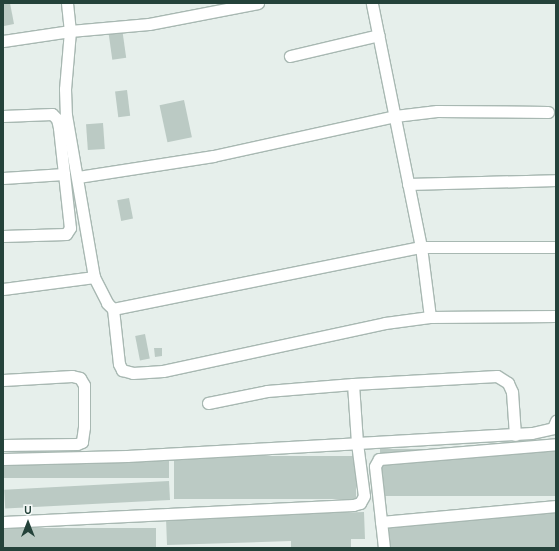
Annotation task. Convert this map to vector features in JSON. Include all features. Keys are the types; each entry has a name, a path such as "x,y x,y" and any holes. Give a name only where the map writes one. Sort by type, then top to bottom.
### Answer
{"street":[{"path":"67,3 70,31 66,89 66,115 94,276 106,303 113,309 118,364 122,370 133,373 163,370 386,323 430,317 494,318 556,316"},
{"path":"3,41 70,31 149,24 258,3"},
{"path":"372,3 421,248 430,317"},
{"path":"290,56 379,35"},
{"path":"78,177 213,156 395,116 437,111 548,112"},
{"path":"3,116 52,114 57,119 64,174 68,232 3,236"},
{"path":"3,178 64,174"},
{"path":"408,184 556,180"},
{"path":"113,309 421,248 556,248"},
{"path":"3,289 94,276"},
{"path":"3,380 72,376 80,378 84,384 84,427 82,442 77,444 3,445"},
{"path":"208,403 266,391 352,384 497,376 508,383 512,392 515,435"},
{"path":"3,522 353,505 360,503 364,496 357,443 352,384"},
{"path":"3,459 128,456 515,435 545,431 553,428 556,421"},
{"path":"384,548 375,466 379,459 556,444"},
{"path":"381,522 556,506"}],"building":[{"path":"3,3 10,3 14,24 4,26"},
{"path":"122,28 126,58 112,60 108,30"},
{"path":"127,90 130,116 118,117 115,91"},
{"path":"184,100 192,137 167,142 160,105"},
{"path":"103,123 105,149 88,150 86,124"},
{"path":"129,198 133,219 121,221 117,200"},
{"path":"145,334 150,359 140,360 135,336"},
{"path":"154,348 162,348 162,356 155,357"},
{"path":"380,449 556,449 556,496 380,496"},
{"path":"174,456 356,456 356,499 174,499"},
{"path":"3,459 169,459 169,478 3,478"},
{"path":"169,481 170,500 5,509 4,490"},
{"path":"556,511 556,548 389,548 387,524"},
{"path":"364,512 365,539 351,539 351,548 291,548 291,541 167,545 166,518"},
{"path":"3,528 156,528 156,548 3,548"}]}
